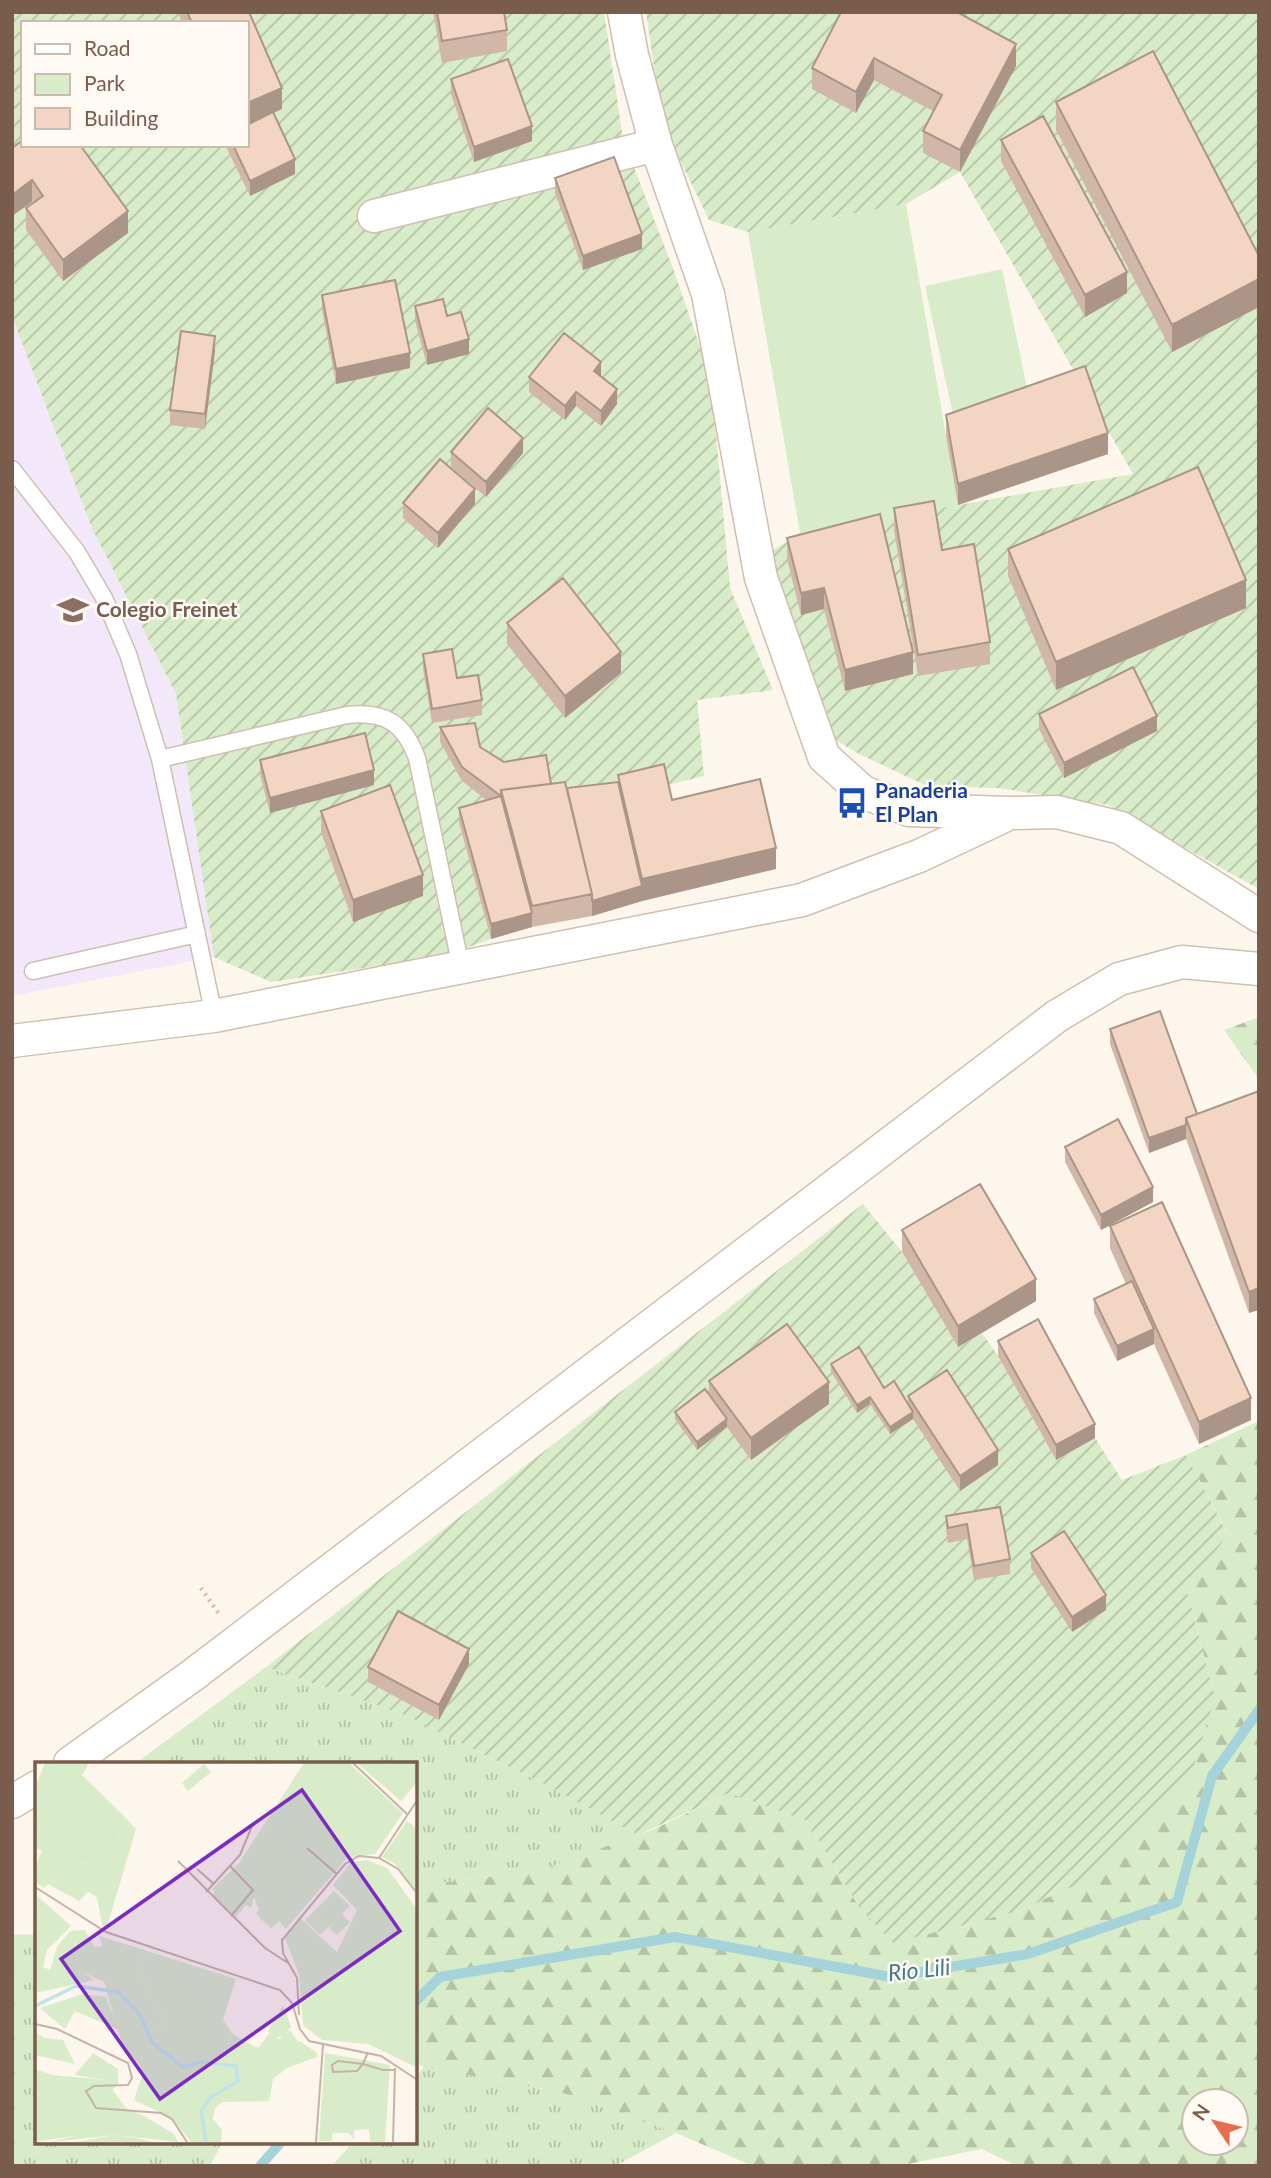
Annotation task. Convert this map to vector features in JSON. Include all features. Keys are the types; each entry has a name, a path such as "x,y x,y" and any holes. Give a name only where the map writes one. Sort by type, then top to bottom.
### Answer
{"street":[{"path":"624,12 632,55 656,145 708,294 761,578 824,757 863,792 909,810 1057,812 1121,828 1259,916"},
{"path":"374,216 656,145"},
{"path":"12,1041 215,1016 802,900 919,856 1011,813"},
{"path":"71,1762 211,1661 1058,1016 1119,979 1182,962 1259,969"},
{"path":"12,1802 35,1788"}],"lane":[{"path":"12,469 77,552 104,598 128,654 160,760 215,1016"},
{"path":"160,760 347,715 365,713 383,717 399,727 411,741 417,758 461,967"},
{"path":"33,971 197,934"}],"shaded area":[{"name":"Colegio Freinet","path":"12,316 91,526 176,694 214,957 12,996"}],"green space":[{"path":"12,12 604,12 623,139 674,271 711,379 730,588 773,690 697,700 704,776 664,786 565,803 504,777 441,742 462,781 501,811 459,823 491,939 444,956 271,982 214,957 176,694 91,526 12,316"},
{"path":"646,12 1259,12 1259,889 1108,805 999,788 927,786 859,754 826,734 762,557 800,533 1133,474 960,172 906,204 748,232 709,220 662,123"},
{"path":"906,204 958,505 800,533 748,232"},
{"path":"1002,269 1031,406 955,424 925,286"},
{"path":"1259,1017 1259,1079 1224,1030"},
{"path":"863,1204 902,1252 958,1347 982,1333 998,1356 1056,1460 1095,1438 1122,1480 1186,1455 1228,1534 1187,1591 1215,1697 1188,1785 1098,1875 1018,1911 893,1943 859,1907 807,1821 729,1793 638,1835 546,1785 400,1713 266,1667"},
{"path":"1259,1421 1259,2166 1017,2166 982,2149 898,2166 753,2166 676,2133 560,2092 416,2063 416,1886 539,1871 654,1829 729,1793 807,1821 859,1907 1215,1697 1187,1591 1228,1533 1186,1455"},
{"path":"266,1667 400,1713 546,1785 638,1835 539,1871 416,1886 416,1762 137,1762"},
{"path":"35,1934 35,2143 222,2143 210,2166 12,2166 12,1935"},
{"path":"424,2067 560,2092 676,2133 615,2166 332,2166 352,2143 416,2143 416,2076"}],"building":[{"path":"187,12 249,12 282,88 248,103 248,21 191,21"},
{"path":"437,12 504,12 507,30 442,41"},
{"path":"841,12 957,12 1016,44 960,150 923,131 942,95 874,58 856,92 812,68"},
{"path":"1153,51 1259,256 1259,279 1172,325 1056,102"},
{"path":"508,59 532,126 474,147 451,79"},
{"path":"273,112 295,159 250,181 234,147 248,147 248,124"},
{"path":"1043,116 1127,272 1085,295 1001,140"},
{"path":"21,141 21,147 81,147 128,211 63,260 26,208 43,196 32,180 12,195 12,148"},
{"path":"614,157 642,234 583,256 555,178"},
{"path":"395,280 410,353 336,369 322,295"},
{"path":"443,299 447,316 461,312 469,339 427,351 415,306"},
{"path":"181,331 215,336 205,414 170,410"},
{"path":"564,333 601,362 594,371 617,389 601,411 576,392 565,406 529,377"},
{"path":"1085,366 1108,433 958,484 946,415"},
{"path":"488,408 523,438 486,482 451,452"},
{"path":"440,459 475,489 438,533 403,503"},
{"path":"1198,467 1246,580 1056,662 1008,549"},
{"path":"934,501 942,550 974,544 990,642 918,655 894,508"},
{"path":"880,514 913,652 845,670 824,588 801,593 787,538"},
{"path":"563,578 621,652 565,696 507,623"},
{"path":"452,649 457,678 478,675 482,700 432,709 423,654"},
{"path":"1133,667 1157,716 1064,763 1039,714"},
{"path":"475,723 480,747 504,762 546,755 551,784 501,790 501,796 462,767 440,727"},
{"path":"365,733 374,770 270,798 260,760"},
{"path":"664,764 672,800 760,779 776,848 642,879 618,775"},
{"path":"565,782 592,894 532,906 501,790"},
{"path":"618,782 642,886 592,901 567,788"},
{"path":"390,785 423,875 353,900 321,811"},
{"path":"501,796 532,913 491,924 459,808"},
{"path":"1160,1011 1197,1114 1186,1118 1186,1125 1149,1138 1110,1029"},
{"path":"1259,1091 1259,1288 1249,1292 1186,1118"},
{"path":"1118,1119 1153,1187 1101,1215 1065,1147"},
{"path":"980,1184 1036,1279 958,1326 902,1230"},
{"path":"1162,1202 1251,1398 1199,1422 1110,1226"},
{"path":"1132,1281 1154,1329 1117,1346 1094,1299"},
{"path":"1038,1319 1095,1424 1056,1445 998,1341"},
{"path":"787,1324 829,1382 751,1438 709,1381"},
{"path":"859,1347 884,1388 894,1381 913,1412 890,1427 870,1397 857,1405 831,1364"},
{"path":"947,1370 998,1450 960,1476 908,1396"},
{"path":"705,1389 727,1419 697,1442 675,1412"},
{"path":"1000,1507 1010,1559 974,1566 967,1524 948,1528 946,1516"},
{"path":"1064,1531 1106,1595 1072,1617 1031,1553"},
{"path":"398,1611 469,1649 439,1705 368,1667"}],"waterway":[{"name":"Río Lili","path":"416,2001 440,1977 675,1937 891,1977 1028,1954 1177,1902 1212,1776 1259,1710"},
{"name":"Río Lili","path":"260,2166 280,2143"}],"place":[{"name":"Colegio Freinet","path":"73,610"},
{"name":"Panaderia El Plan","path":"852,803"}]}
